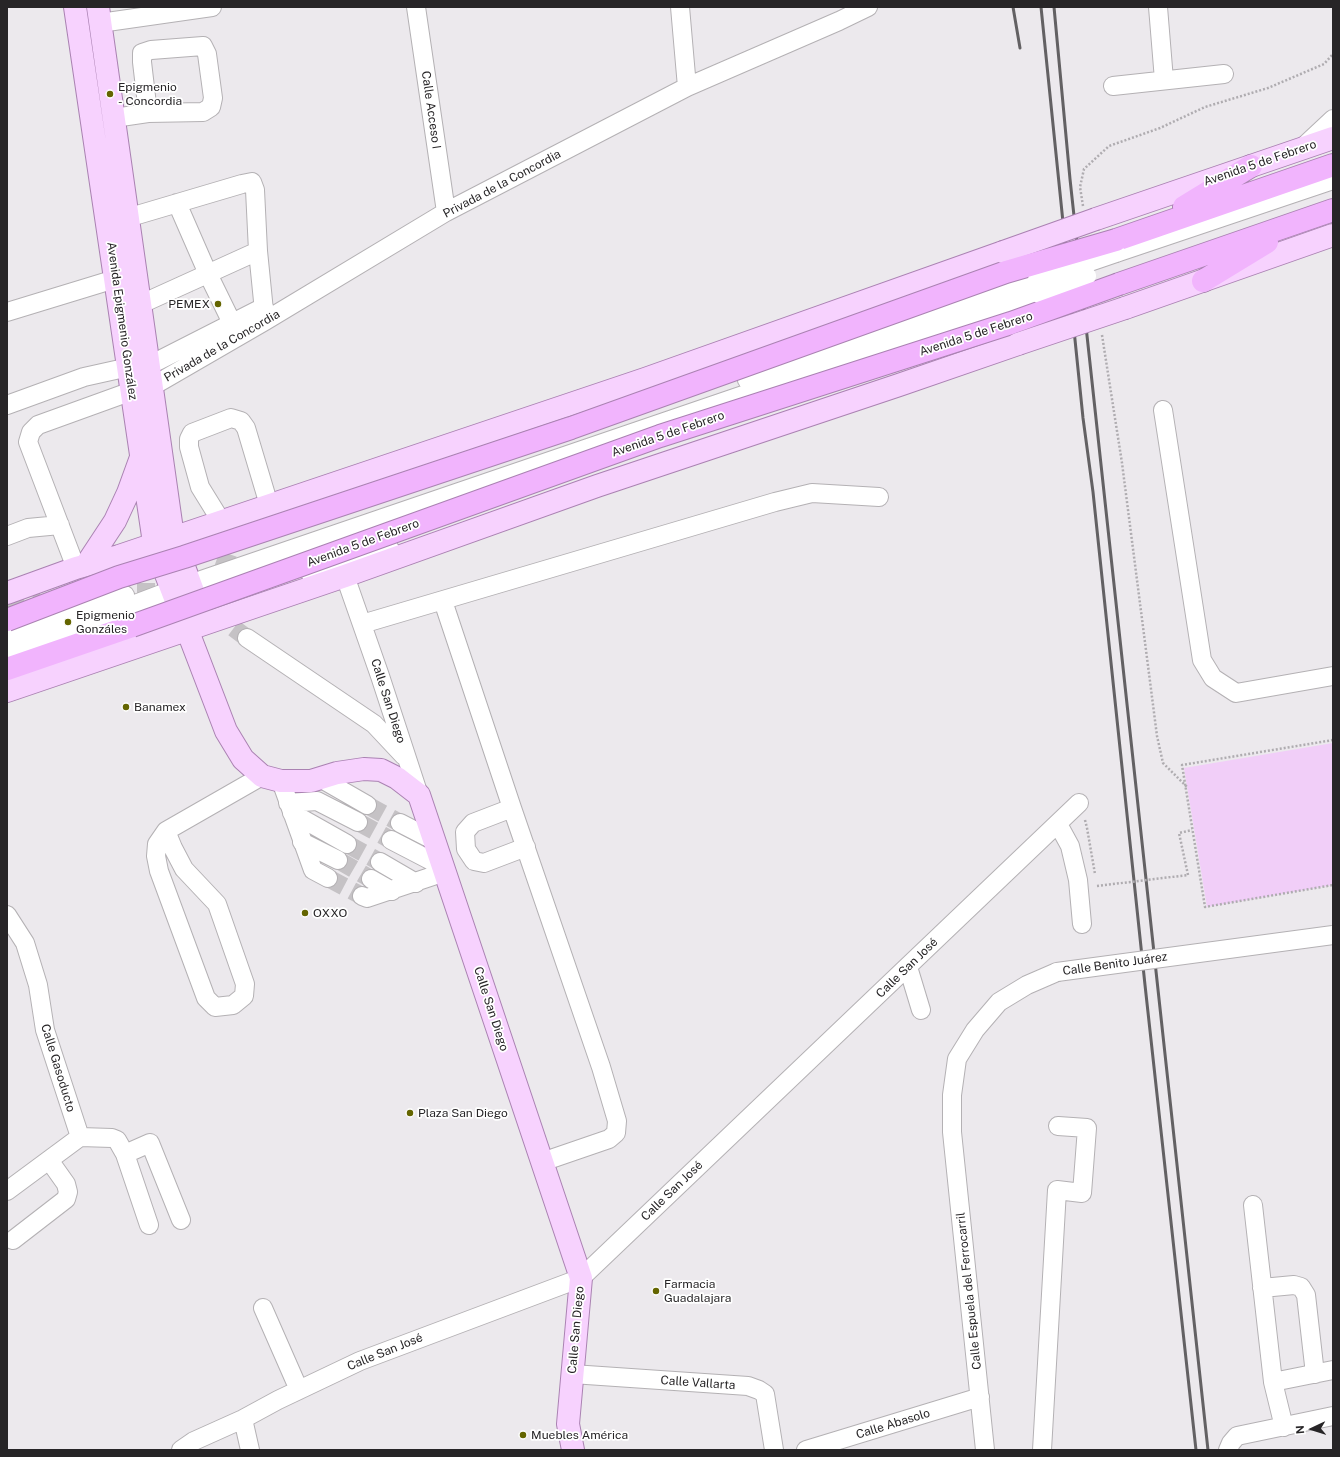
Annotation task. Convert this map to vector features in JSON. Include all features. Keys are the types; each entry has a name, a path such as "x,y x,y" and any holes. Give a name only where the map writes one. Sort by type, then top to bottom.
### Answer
{"highway":[{"name":"Avenida 5 de Febrero","path":"7,669 132,626 660,436 1011,323 1117,260 1150,229 1333,165"},
{"path":"1150,229 1251,166"},
{"name":"Avenida 5 de Febrero","path":"7,620 119,577 199,552 571,428 1006,272 1117,260 1305,220 1333,210"},
{"path":"1203,281 1305,220"}],"main road":[{"name":"Avenida Epigmenio González","path":"75,7 116,279 138,366 163,540 196,627 204,674 226,731 243,759 272,779"},
{"name":"Avenida Epigmenio González","path":"99,15 139,305 138,366"},
{"name":"Avenida 5 de Febrero","path":"7,593 81,566 119,556 645,379 1116,212 1333,138"},
{"name":"Avenida 5 de Febrero","path":"7,691 345,576 597,486 899,385 1333,236"},
{"name":"Avenida Epigmenio González","path":"141,389 148,458 159,511"},
{"path":"81,566 115,521 148,458"},
{"path":"272,779 311,781 337,773 364,769 381,770 397,778 419,795"},
{"name":"Calle San Diego","path":"419,795 580,1278 568,1424 573,1450"}],"street":[{"path":"99,15 212,7"},
{"name":"Calle Acceso I","path":"416,7 446,212"},
{"path":"680,7 687,87"},
{"name":"Privada de la Concordia","path":"81,566 60,525 28,442 31,432 38,425 141,389 265,314 446,212 687,87 868,7"},
{"path":"1158,7 1164,80"},
{"path":"78,28 102,116 148,458"},
{"path":"114,118 148,113 203,112 211,107 213,98 207,54 203,46 152,50 142,53 148,113"},
{"path":"1113,86 1224,74"},
{"path":"1302,148 1333,119"},
{"path":"1117,260 1333,180"},
{"path":"7,405 84,376 138,366 232,322 265,314 258,251 255,190 252,182 127,218"},
{"path":"7,636 179,582 1117,260 1333,192"},
{"path":"178,203 208,274 232,322"},
{"path":"139,305 258,251"},
{"path":"7,312 116,279"},
{"path":"1163,410 1202,660 1213,678 1236,693 1333,676"},
{"path":"221,521 200,486 189,447 189,439 192,433 231,418 241,421 246,428 269,505"},
{"path":"310,575 466,524 597,486"},
{"path":"362,624 775,502 812,493 879,497"},
{"path":"7,536 28,528 60,525"},
{"name":"Calle San Diego","path":"345,576 419,795"},
{"path":"7,651 51,636 179,582"},
{"path":"443,601 601,1067 617,1121 616,1133 609,1139 542,1162"},
{"path":"247,638 374,724 407,760"},
{"path":"320,778 367,805"},
{"path":"166,831 184,869 217,904 245,984 244,996 232,1005 215,1007 206,998 159,871 156,856 157,844 166,831 272,779 290,808 313,870 328,878"},
{"path":"290,808 317,801 351,796"},
{"path":"317,801 358,822"},
{"name":"Calle San José","path":"181,1450 194,1441 243,1419 360,1361 580,1278 1079,803"},
{"path":"290,808 347,844"},
{"path":"512,808 473,823 465,832 466,849 474,861 484,864 526,847"},
{"path":"400,823 435,841"},
{"path":"1058,824 1070,846 1078,880 1082,924"},
{"path":"391,840 444,870"},
{"path":"302,842 338,860"},
{"path":"380,862 416,883"},
{"path":"362,896 367,898 392,891 416,883 444,870"},
{"path":"371,879 392,891"},
{"name":"Calle Gasoducto","path":"7,915 25,943 38,985 45,1030 80,1137"},
{"name":"Calle Benito Juárez","path":"952,1132 952,1095 957,1059 975,1030 999,1002 1026,985 1057,972 1333,935"},
{"path":"908,966 921,1010"},
{"path":"1042,1450 1057,1190 1082,1193 1087,1128 1058,1126"},
{"name":"Calle Espuela del Ferrocarril","path":"952,1132 985,1450"},
{"path":"7,1191 80,1137 112,1138 117,1140 125,1154 149,1225"},
{"path":"125,1154 150,1143 181,1220"},
{"path":"13,1240 66,1199 68,1192 66,1184 49,1160"},
{"path":"1253,1205 1273,1382 1284,1426"},
{"path":"1262,1288 1294,1285 1301,1287 1306,1295 1315,1374"},
{"path":"263,1308 299,1390"},
{"path":"1273,1382 1333,1370"},
{"name":"Calle Vallarta","path":"572,1374 748,1386 759,1390 765,1394 774,1450"},
{"name":"Calle Abasolo","path":"813,1449 980,1397"},
{"path":"1228,1450 1231,1443 1237,1436 1333,1416"},
{"path":"243,1419 250,1450"}],"path":[{"path":"1083,210 1080,187 1084,169 1109,146 1160,128 1205,107 1268,88 1324,64 1333,54"},
{"path":"1101,329 1122,463 1157,736 1163,763 1186,787"},
{"path":"1333,740 1182,765 1205,907 1333,885"},
{"path":"1088,828 1097,886 1188,875 1179,833 1193,830"}],"shaded area":[{"path":"1333,743 1333,885 1207,907 1184,768"}],"tunnel":[{"path":"195,544 210,557 248,570"},
{"path":"110,592 159,592 164,594"},
{"path":"7,606 41,599"},
{"path":"212,612 247,638"},
{"path":"367,805 400,823"},
{"path":"358,822 391,840"},
{"path":"347,844 380,862"},
{"path":"338,860 371,879"},
{"path":"328,878 362,896"}],"railway":[{"path":"1013,7 1020,48"},
{"path":"1041,7 1083,418 1093,492 1196,1450"},
{"path":"1054,7 1070,179 1208,1450"}],"place":[{"name":"Epigmenio - Concordia","path":"110,94"},
{"name":"PEMEX","path":"218,304"},
{"name":"Epigmenio Gonzáles","path":"68,622"},
{"name":"Banamex","path":"126,707"},
{"name":"OXXO","path":"305,913"},
{"name":"Plaza San Diego","path":"410,1113"},
{"name":"Farmacia Guadalajara","path":"656,1291"},
{"name":"Muebles América","path":"523,1435"}]}
